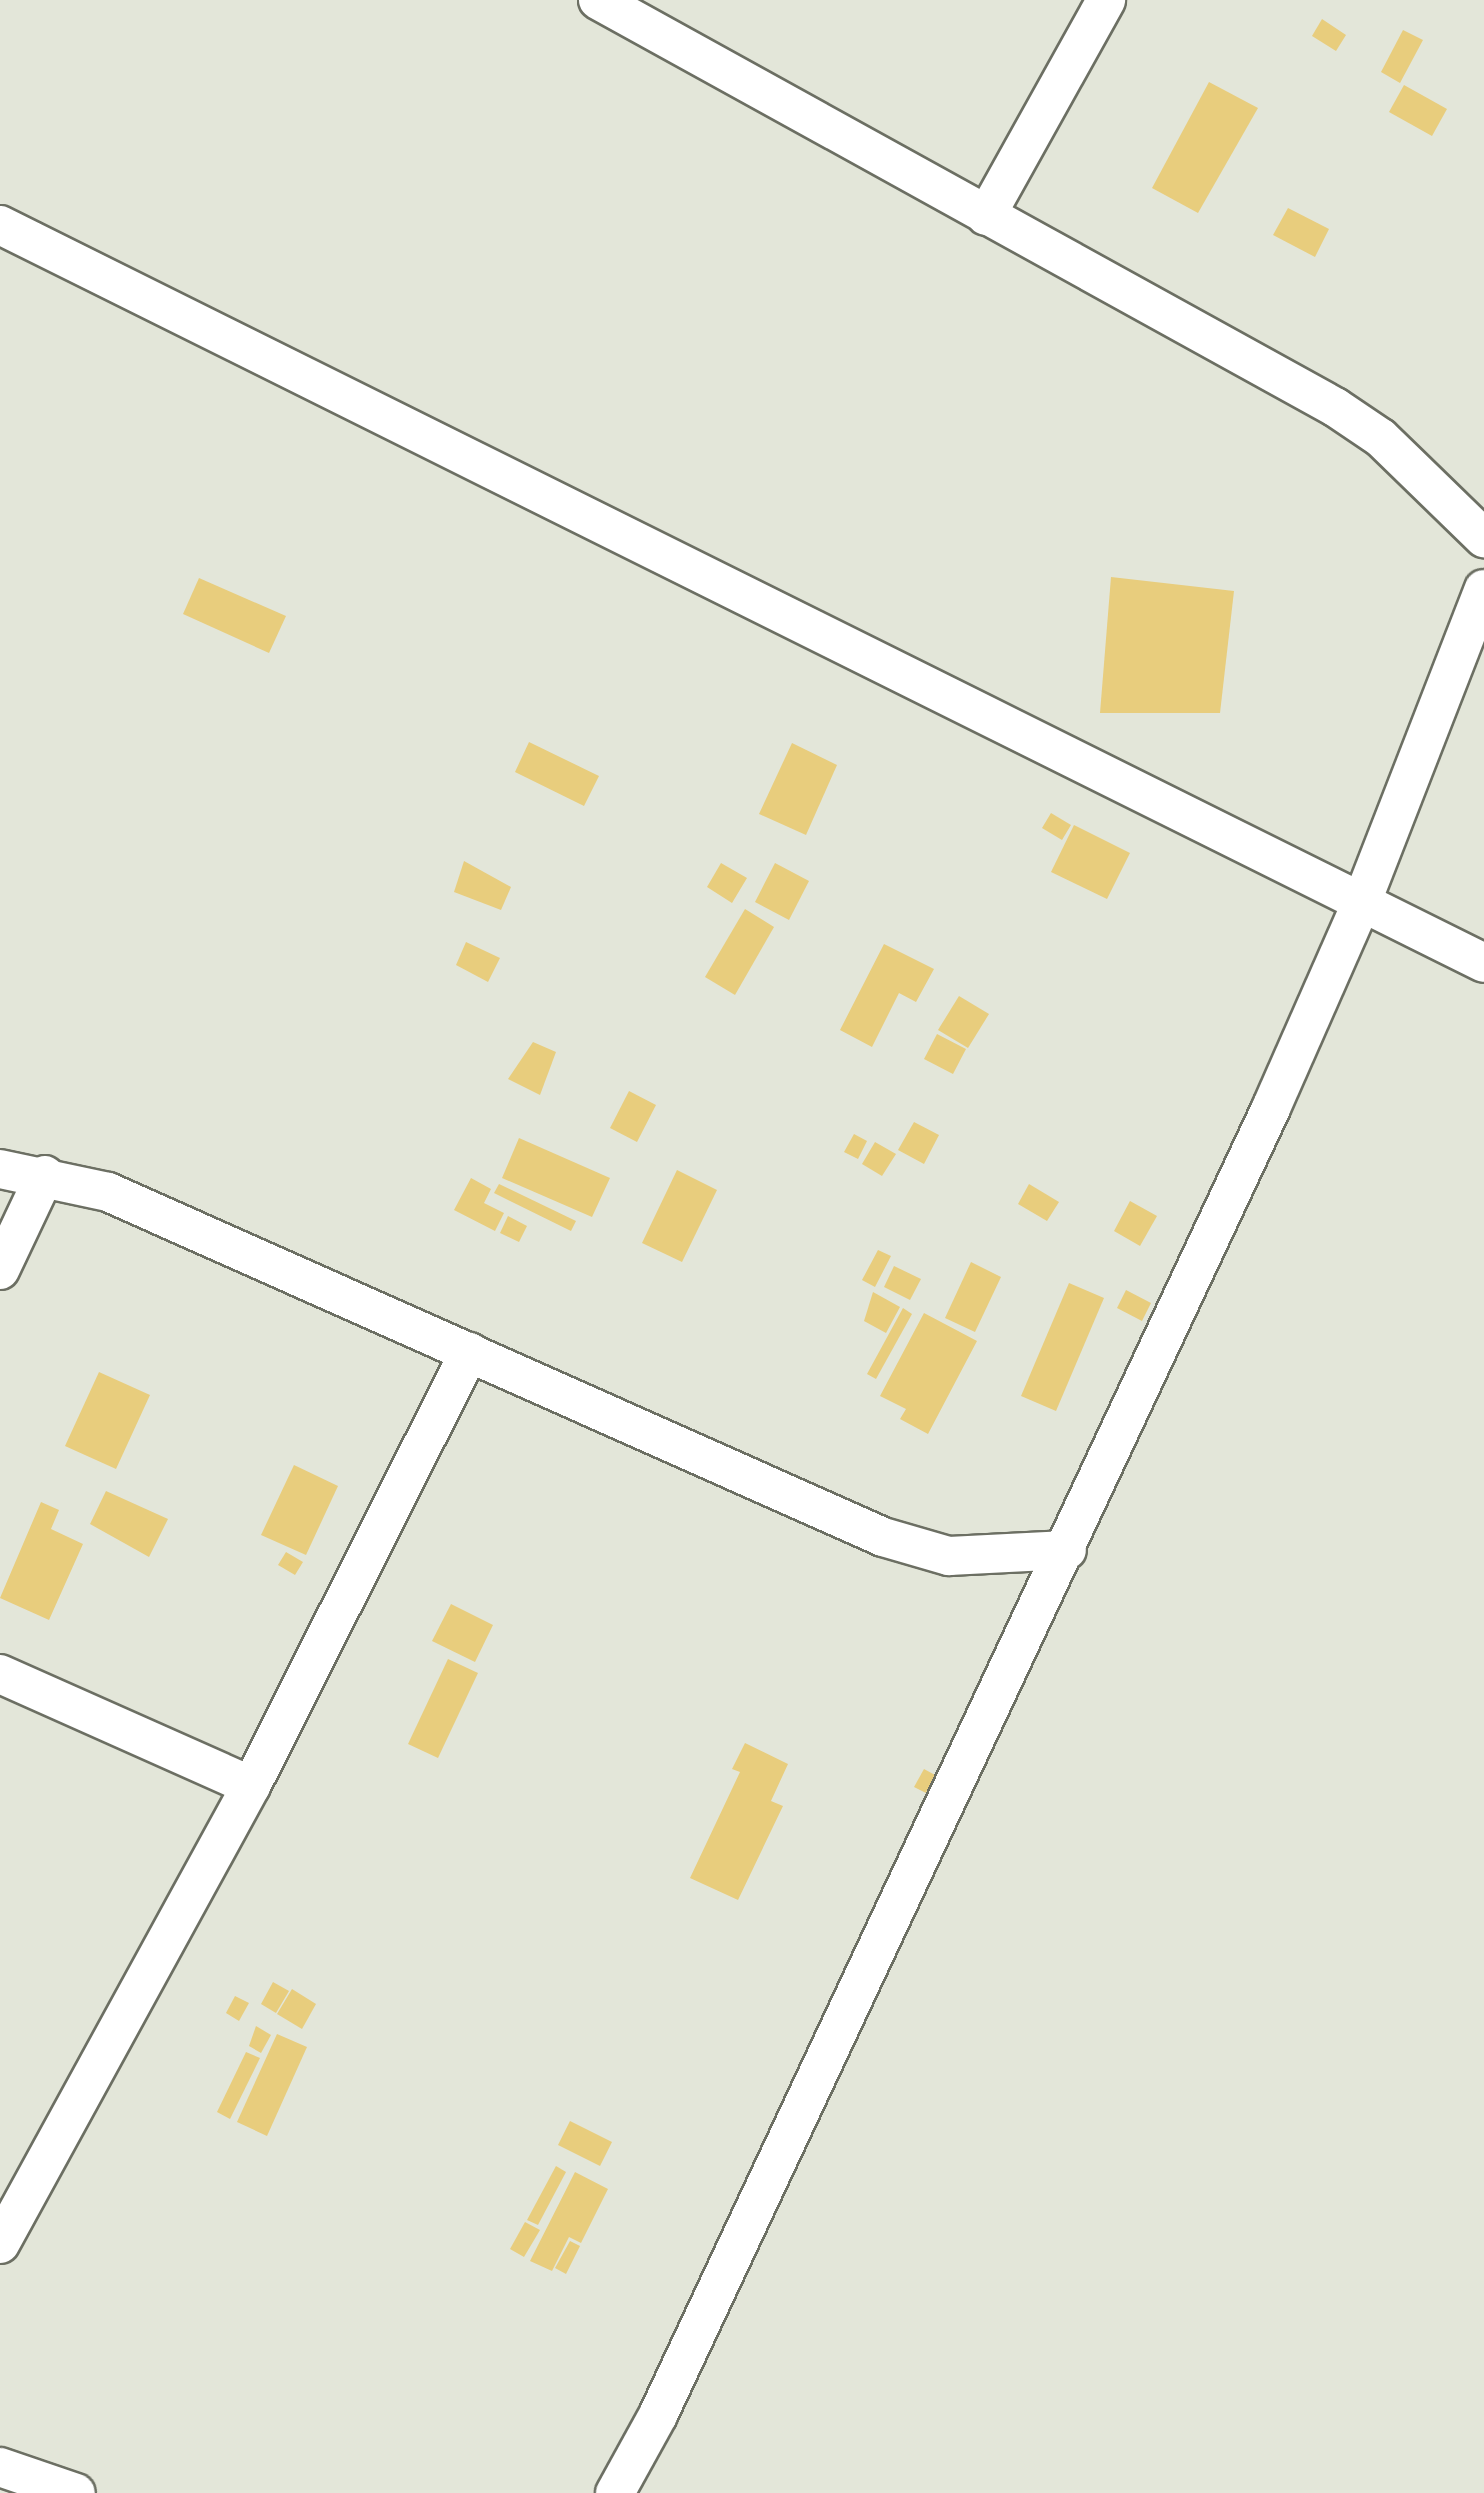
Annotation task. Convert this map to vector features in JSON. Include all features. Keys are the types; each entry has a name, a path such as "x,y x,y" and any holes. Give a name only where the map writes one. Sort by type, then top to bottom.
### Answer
{"street":[{"path":"598,0 1335,407 1390,446 1484,538"},
{"path":"986,216 1106,0"},
{"path":"0,225 1360,904 1484,963"},
{"path":"615,2493 1067,1550 1360,904 1484,589"},
{"path":"0,1169 45,1175 108,1192 883,1538 949,1556 1067,1550"},
{"path":"0,1270 45,1175"},
{"path":"0,2244 251,1786 469,1352"},
{"path":"0,1674 251,1786"},
{"path":"0,2467 76,2493"}],"building":[{"path":"1322,19 1346,35 1336,51 1312,36"},
{"path":"1403,30 1423,40 1400,83 1381,72"},
{"path":"1209,82 1258,108 1198,213 1152,188"},
{"path":"1404,85 1447,109 1432,136 1389,112"},
{"path":"1288,208 1329,229 1315,257 1273,235"},
{"path":"1111,577 1234,591 1220,713 1100,713"},
{"path":"199,578 286,616 269,653 183,614"},
{"path":"529,742 599,776 584,806 515,772"},
{"path":"792,743 837,765 806,835 759,814"},
{"path":"1051,813 1071,825 1062,840 1042,828"},
{"path":"1074,825 1130,853 1107,899 1051,872"},
{"path":"464,861 511,887 501,910 454,892"},
{"path":"721,863 747,878 732,903 707,887"},
{"path":"775,863 809,881 789,920 755,902"},
{"path":"745,909 774,927 735,995 705,977"},
{"path":"466,942 500,958 488,982 456,965"},
{"path":"884,944 934,969 916,1002 899,993 872,1047 840,1030"},
{"path":"959,996 989,1014 968,1048 938,1030"},
{"path":"937,1034 966,1049 953,1074 924,1059"},
{"path":"533,1042 556,1052 540,1095 508,1079"},
{"path":"629,1091 656,1105 637,1142 610,1128"},
{"path":"914,1122 939,1135 924,1164 898,1150"},
{"path":"854,1134 867,1141 858,1159 844,1152"},
{"path":"519,1138 610,1178 592,1217 502,1178"},
{"path":"875,1142 896,1154 882,1176 862,1164"},
{"path":"677,1170 717,1190 682,1262 642,1243"},
{"path":"471,1178 491,1189 484,1203 504,1213 495,1231 454,1210"},
{"path":"499,1184 576,1221 571,1231 494,1193"},
{"path":"1029,1184 1059,1202 1047,1221 1018,1204"},
{"path":"1130,1201 1157,1216 1140,1246 1114,1231"},
{"path":"508,1216 527,1226 519,1242 500,1233"},
{"path":"878,1250 891,1256 875,1287 862,1280"},
{"path":"971,1262 1001,1277 975,1332 945,1318"},
{"path":"894,1266 921,1279 910,1300 884,1287"},
{"path":"1069,1283 1104,1298 1056,1411 1021,1396"},
{"path":"1126,1290 1151,1303 1142,1321 1117,1308"},
{"path":"873,1292 900,1307 886,1333 864,1321"},
{"path":"903,1308 912,1314 876,1379 867,1374"},
{"path":"924,1313 977,1341 928,1434 900,1419 906,1409 880,1396"},
{"path":"99,1372 150,1395 116,1469 65,1446"},
{"path":"294,1465 338,1486 306,1555 261,1535"},
{"path":"106,1491 168,1519 149,1557 90,1524"},
{"path":"41,1502 59,1510 51,1529 83,1544 49,1620 0,1598"},
{"path":"286,1552 303,1562 295,1575 278,1565"},
{"path":"451,1604 493,1625 475,1662 432,1641"},
{"path":"448,1659 478,1673 438,1758 408,1744"},
{"path":"745,1743 788,1764 771,1801 783,1806 738,1900 690,1878 740,1772 732,1769"},
{"path":"924,1769 935,1775 926,1793 914,1787"},
{"path":"273,1982 289,1991 276,2013 261,2004"},
{"path":"292,1989 316,2004 302,2029 277,2014"},
{"path":"235,1996 249,2003 239,2021 226,2013"},
{"path":"256,2026 271,2035 261,2053 249,2046"},
{"path":"277,2034 307,2047 267,2136 237,2122"},
{"path":"246,2052 260,2058 230,2119 217,2112"},
{"path":"570,2121 612,2142 600,2166 558,2145"},
{"path":"556,2166 566,2172 538,2225 527,2220"},
{"path":"575,2172 608,2189 581,2243 569,2237 552,2271 530,2261"},
{"path":"525,2222 540,2230 524,2257 510,2249"},
{"path":"570,2241 580,2246 566,2274 555,2268"}]}
